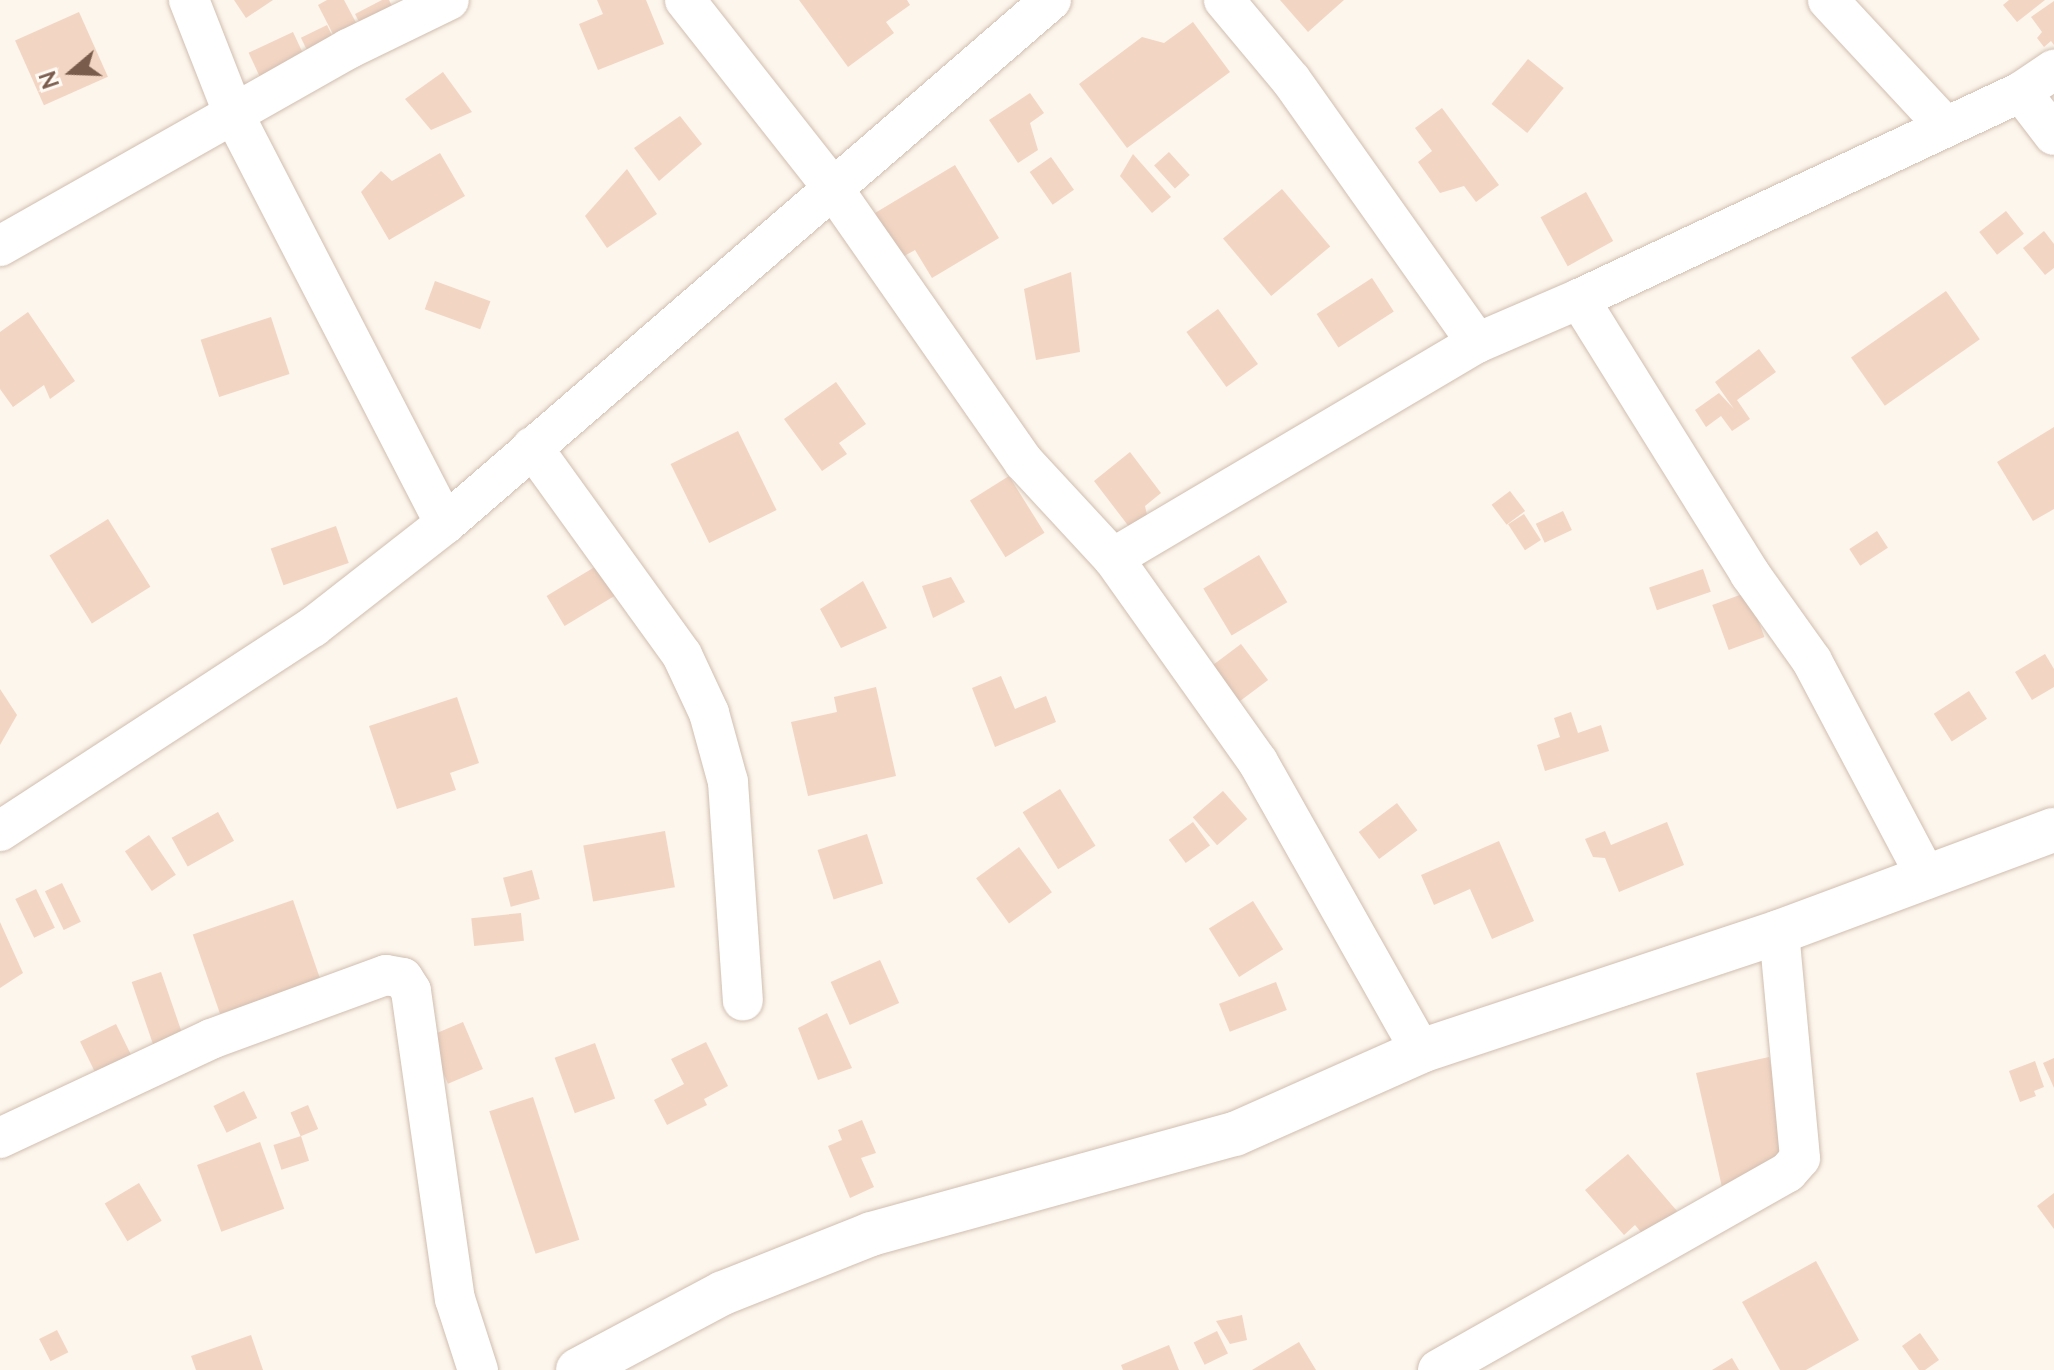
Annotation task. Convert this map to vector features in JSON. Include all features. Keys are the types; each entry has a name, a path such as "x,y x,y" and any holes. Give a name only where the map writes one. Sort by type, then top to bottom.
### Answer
{"main road":[{"path":"578,1370 723,1293 773,1270 871,1234 1235,1134 1421,1051 1779,932 2054,830"}],"street":[{"path":"189,0 234,115 445,524"},
{"path":"0,246 348,49 449,0"},
{"path":"685,0 832,187 1016,451 1113,558 1271,784 1421,1051"},
{"path":"0,831 302,635 445,524 1051,0"},
{"path":"1224,0 1291,80 1477,343"},
{"path":"1828,0 1946,127"},
{"path":"1113,558 1477,343 1579,299 2021,92 2054,70"},
{"path":"2021,92 2054,135"},
{"path":"1579,299 1750,574 1812,661 1927,878"},
{"path":"532,447 682,655 709,713 728,782 743,1000"},
{"path":"1438,1370 1788,1172 1800,1158 1779,932"},
{"path":"0,1138 236,1029 386,975 403,978 411,991 455,1299 478,1370"}],"building":[{"path":"234,0 273,0 246,18"},
{"path":"327,0 344,0 361,32 338,44 318,5"},
{"path":"382,0 389,0 397,17 365,33 355,14"},
{"path":"597,0 646,0 664,44 598,70 579,24 603,14"},
{"path":"799,0 907,0 910,5 886,22 894,33 848,67"},
{"path":"1280,0 1344,0 1308,32"},
{"path":"2009,0 2045,0 2017,22 2003,5"},
{"path":"2054,1 2054,45 2051,41 2044,47 2037,38 2042,32 2031,17"},
{"path":"79,12 108,77 44,105 15,40"},
{"path":"1193,22 1230,72 1127,148 1079,84 1142,37 1164,43"},
{"path":"327,25 338,47 312,60 301,38"},
{"path":"293,32 308,64 263,84 249,53"},
{"path":"1528,59 1564,88 1527,133 1491,104"},
{"path":"443,72 472,112 431,130 405,99"},
{"path":"1030,93 1044,113 1030,123 1038,150 1018,163 989,120"},
{"path":"1442,108 1499,185 1476,202 1464,186 1440,193 1418,162 1432,151 1415,128"},
{"path":"680,116 702,144 659,181 634,148"},
{"path":"1169,152 1190,175 1175,188 1154,165"},
{"path":"440,153 465,196 389,240 361,192 381,171 392,181"},
{"path":"1133,154 1171,197 1152,213 1120,176"},
{"path":"1051,157 1074,190 1053,205 1030,172"},
{"path":"955,165 999,238 932,278 915,250 897,260 870,216"},
{"path":"627,169 657,214 607,248 585,216"},
{"path":"1282,189 1330,246 1271,296 1223,238"},
{"path":"1586,192 1613,241 1568,266 1541,217"},
{"path":"2006,211 2024,234 1997,255 1979,232"},
{"path":"2044,231 2054,244 2054,268 2045,275 2023,248"},
{"path":"1071,272 1080,352 1036,360 1024,289"},
{"path":"1372,278 1394,312 1338,347 1317,314"},
{"path":"435,281 490,301 480,329 425,309"},
{"path":"1946,291 1980,339 1885,406 1851,358"},
{"path":"1218,309 1258,364 1226,387 1186,332"},
{"path":"28,312 75,381 50,399 44,385 13,407 0,389 0,332"},
{"path":"271,317 290,374 219,397 201,340"},
{"path":"1759,349 1776,372 1737,400 1750,419 1732,431 1721,416 1706,427 1695,410 1719,393 1734,409 1715,382"},
{"path":"836,382 866,424 839,443 847,454 822,471 784,419"},
{"path":"2054,427 2054,509 2033,521 1997,462"},
{"path":"738,431 777,510 709,543 671,464"},
{"path":"1130,452 1161,493 1145,506 1147,515 1130,528 1094,481"},
{"path":"1009,476 1045,533 1005,557 970,500"},
{"path":"1510,491 1525,511 1507,525 1492,505"},
{"path":"1563,511 1572,530 1545,543 1536,524"},
{"path":"1524,514 1541,540 1525,550 1508,524"},
{"path":"108,519 150,587 92,623 49,556"},
{"path":"336,526 349,563 283,585 271,548"},
{"path":"1877,531 1888,548 1860,566 1849,549"},
{"path":"1259,555 1287,602 1232,636 1203,588"},
{"path":"598,565 616,595 565,626 547,596"},
{"path":"1703,569 1711,592 1657,610 1649,588"},
{"path":"951,577 965,602 933,618 922,586"},
{"path":"863,581 887,628 841,648 820,609"},
{"path":"1748,592 1764,637 1729,650 1712,605"},
{"path":"1241,644 1268,680 1238,703 1211,667"},
{"path":"2045,654 2054,669 2054,687 2032,700 2015,672"},
{"path":"1001,676 1015,709 1046,696 1056,722 995,747 972,688"},
{"path":"876,687 896,776 808,796 791,722 837,712 834,697"},
{"path":"0,689 17,715 0,745"},
{"path":"1969,691 1987,719 1952,742 1934,714"},
{"path":"457,697 479,763 450,773 456,790 397,809 369,726"},
{"path":"1571,712 1578,733 1601,725 1609,751 1545,771 1537,745 1560,737 1554,718"},
{"path":"1060,789 1096,846 1058,869 1023,812"},
{"path":"1223,791 1247,819 1217,845 1193,817"},
{"path":"1397,803 1417,830 1379,859 1359,832"},
{"path":"218,812 234,841 188,867 172,838"},
{"path":"1193,822 1210,845 1186,863 1169,840"},
{"path":"1667,822 1684,865 1619,892 1605,858 1593,857 1585,839 1605,831 1611,845"},
{"path":"665,831 675,887 593,902 583,845"},
{"path":"867,834 883,883 834,900 818,850"},
{"path":"149,835 176,875 152,891 125,851"},
{"path":"1499,841 1534,921 1492,939 1470,889 1434,905 1421,875"},
{"path":"1019,847 1052,892 1009,923 976,878"},
{"path":"532,870 540,899 511,907 503,878"},
{"path":"62,883 81,922 64,930 45,891"},
{"path":"36,889 55,928 34,938 15,899"},
{"path":"293,900 320,979 220,1014 193,935"},
{"path":"1253,901 1283,949 1239,977 1209,929"},
{"path":"521,913 524,941 474,946 471,918"},
{"path":"0,922 23,973 0,988"},
{"path":"880,960 899,1003 850,1025 831,982"},
{"path":"161,972 183,1036 154,1046 132,982"},
{"path":"1276,982 1287,1010 1230,1032 1219,1004"},
{"path":"827,1013 852,1068 818,1080 798,1028"},
{"path":"463,1022 483,1069 448,1084 428,1037"},
{"path":"116,1024 137,1068 102,1086 80,1042"},
{"path":"706,1042 728,1086 704,1099 707,1105 667,1125 654,1100 684,1084 671,1059"},
{"path":"595,1043 615,1098 575,1113 555,1058"},
{"path":"1769,1057 1792,1158 1724,1196 1696,1073"},
{"path":"2054,1058 2054,1088 2043,1063"},
{"path":"2035,1061 2044,1087 2034,1091 2036,1096 2020,1102 2009,1071"},
{"path":"244,1091 257,1118 227,1133 213,1106"},
{"path":"533,1097 579,1240 536,1254 489,1111"},
{"path":"308,1105 318,1129 301,1136 291,1112"},
{"path":"862,1120 876,1153 861,1158 874,1187 850,1198 828,1146 842,1140 838,1130"},
{"path":"301,1136 309,1161 281,1170 273,1145"},
{"path":"260,1142 284,1209 221,1232 197,1165"},
{"path":"1628,1154 1677,1211 1646,1238 1635,1225 1624,1235 1585,1190"},
{"path":"139,1183 162,1221 127,1241 105,1204"},
{"path":"2054,1193 2054,1229 2037,1206"},
{"path":"1816,1261 1859,1340 1806,1370 1780,1370 1742,1302"},
{"path":"1242,1315 1247,1340 1230,1344 1216,1321"},
{"path":"57,1330 68,1352 51,1361 39,1339"},
{"path":"1217,1331 1228,1353 1205,1365 1194,1342"},
{"path":"1920,1333 1939,1360 1925,1370 1919,1370 1902,1346"},
{"path":"251,1335 263,1370 196,1370 191,1356"},
{"path":"1299,1342 1316,1370 1252,1370"},
{"path":"1169,1345 1179,1370 1123,1370 1121,1365"},
{"path":"1732,1358 1739,1370 1712,1370"}]}
